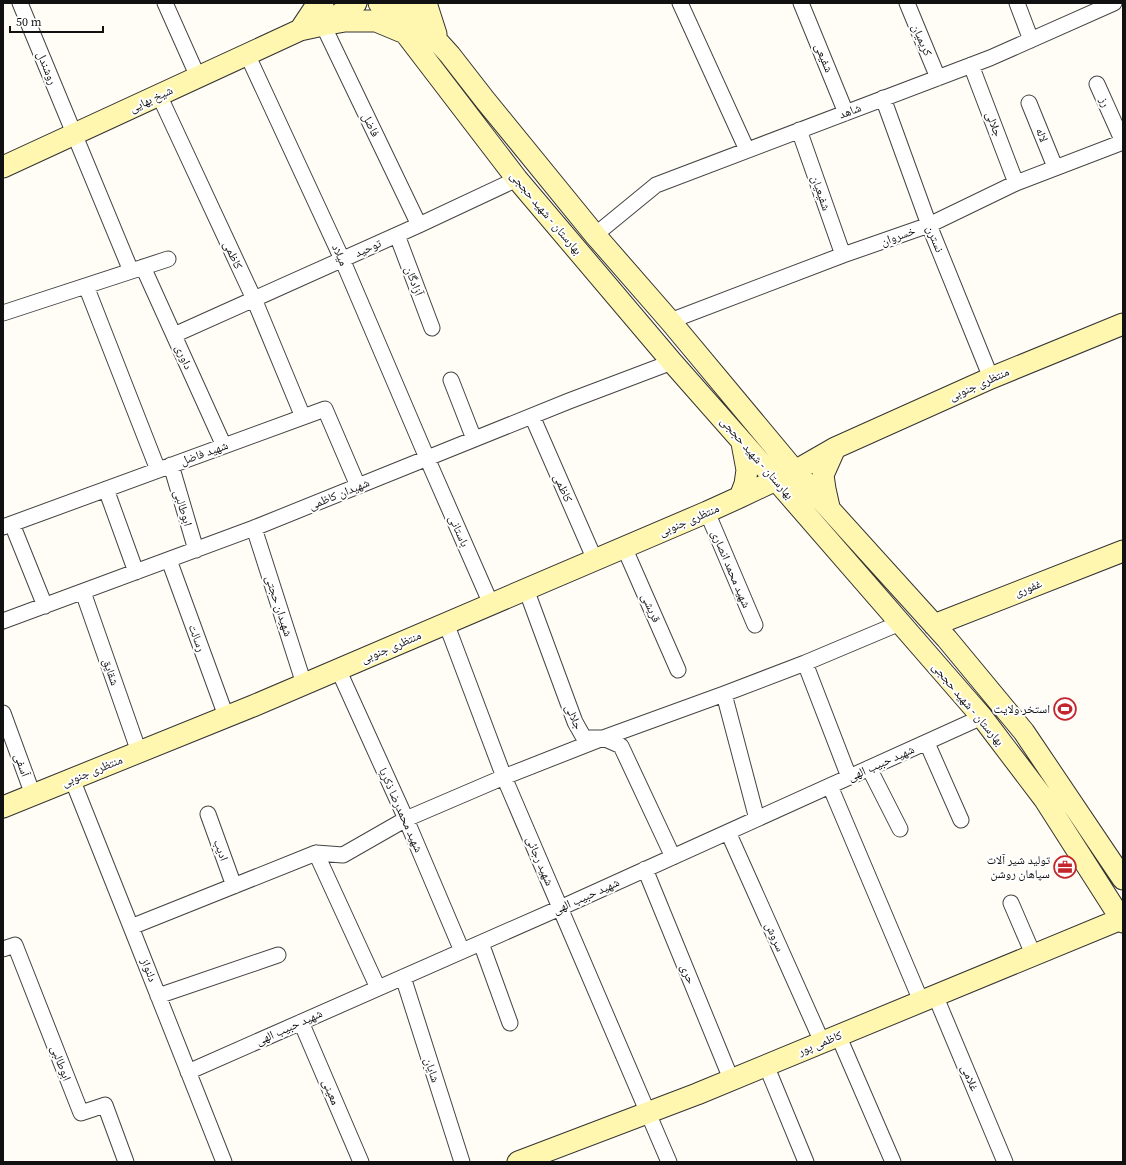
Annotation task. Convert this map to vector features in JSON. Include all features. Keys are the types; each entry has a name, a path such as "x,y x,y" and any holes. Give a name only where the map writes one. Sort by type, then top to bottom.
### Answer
{"main road":[{"path":"319,10 356,3"},
{"name":"بهارستان - شهید حججی","path":"379,3 406,34 517,179 742,443 982,717 1045,800 1122,921"},
{"name":"بهارستان - شهید حججی","path":"403,3 450,54 485,100 595,235 670,321 795,470 934,625 1024,732 1121,872"},
{"path":"426,3 436,35 450,54"},
{"name":"شیخ بهایی","path":"3,166 300,30 319,10"},
{"path":"319,10 345,22 376,21 406,34"},
{"name":"منتظری جنوبی","path":"3,807 304,684 707,512 776,480 835,448 991,378 1123,324"},
{"path":"740,497 745,484 746,470 742,443"},
{"path":"829,508 824,489 823,475 835,448"},
{"name":"غفوری","path":"934,625 1123,551"},
{"name":"کاظمی پور","path":"520,1162 731,1080 1033,954 1122,921"}],"street":[{"name":"روشندل","path":"20,3 74,134"},
{"path":"165,3 198,77"},
{"path":"680,3 747,150"},
{"name":"شفیعی","path":"802,3 846,113"},
{"name":"کریمیان","path":"907,3 938,78"},
{"path":"1017,3 1031,40"},
{"name":"شاهد","path":"595,235 656,185 971,65 1031,40 1096,7 1114,3"},
{"name":"فاضل","path":"319,10 419,225"},
{"name":"میلاد","path":"247,54 342,259 427,458"},
{"name":"جلالی","path":"971,65 1016,183"},
{"name":"رز","path":"1097,84 1123,142"},
{"name":"کاظمی","path":"159,95 254,299 303,417"},
{"name":"نسترن","path":"883,98 929,225 991,378"},
{"name":"لاله","path":"1029,103 1054,168"},
{"name":"شفیعیان","path":"799,130 843,255"},
{"name":"داوری","path":"74,134 137,269 174,334 224,446"},
{"name":"خسروان","path":"670,321 843,255 929,225 1016,183 1123,142"},
{"name":"توحید","path":"174,334 419,225 517,179"},
{"name":"آزادگان","path":"397,234 432,328"},
{"path":"3,313 168,259"},
{"name":"ابوطالبی","path":"86,286 164,468 196,550"},
{"name":"شهیدان کاظمی","path":"3,621 254,528 474,439 672,362"},
{"path":"452,380 474,439"},
{"name":"شهید فاضل","path":"7,525 326,409 358,486"},
{"name":"کاظمی","path":"532,416 595,560"},
{"name":"باستانی","path":"427,458 491,604"},
{"path":"106,489 136,572"},
{"name":"شهید محمد انصاری","path":"707,512 755,625"},
{"path":"7,525 45,606"},
{"name":"شهیدان حجتی","path":"254,528 304,684"},
{"name":"قریشی","path":"624,547 678,670"},
{"name":"رسالت","path":"169,560 226,716"},
{"name":"جلالی","path":"526,589 575,722 584,738 604,738 621,746 673,857"},
{"name":"شقایق","path":"84,592 139,752"},
{"path":"132,926 316,853 343,855 406,819 504,777 724,694 900,622"},
{"name":"شهید رجائی","path":"446,623 504,777 669,1162"},
{"path":"805,662 849,778"},
{"name":"شهید محمدرضا ذکریا","path":"338,669 406,819 462,951"},
{"path":"724,694 757,819"},
{"name":"آسفی","path":"3,713 33,795"},
{"name":"شهید حبیب الهی","path":"188,1072 645,870 982,717"},
{"path":"927,742 961,820"},
{"path":"869,768 900,829"},
{"name":"دلنواز","path":"72,779 132,926 158,996 224,1162"},
{"name":"غلامی","path":"830,786 1005,1162"},
{"name":"ادیب","path":"208,814 234,886"},
{"name":"سروش","path":"728,832 893,1162"},
{"path":"316,853 378,988"},
{"name":"حری","path":"645,870 731,1080"},
{"path":"1011,903 1033,954"},
{"path":"481,943 510,1023"},
{"name":"ابوطالبی","path":"3,949 15,945 81,1113 105,1105 126,1162"},
{"path":"158,996 278,955"},
{"name":"شایان","path":"403,977 462,1162"},
{"name":"معینی","path":"301,1022 361,1162"},
{"path":"766,1065 806,1162"}],"place":[{"name":"استخر ولایت","path":"1065,709"},
{"name":"تولید شیر آلات سپاهان روشن","path":"1065,867"}]}
